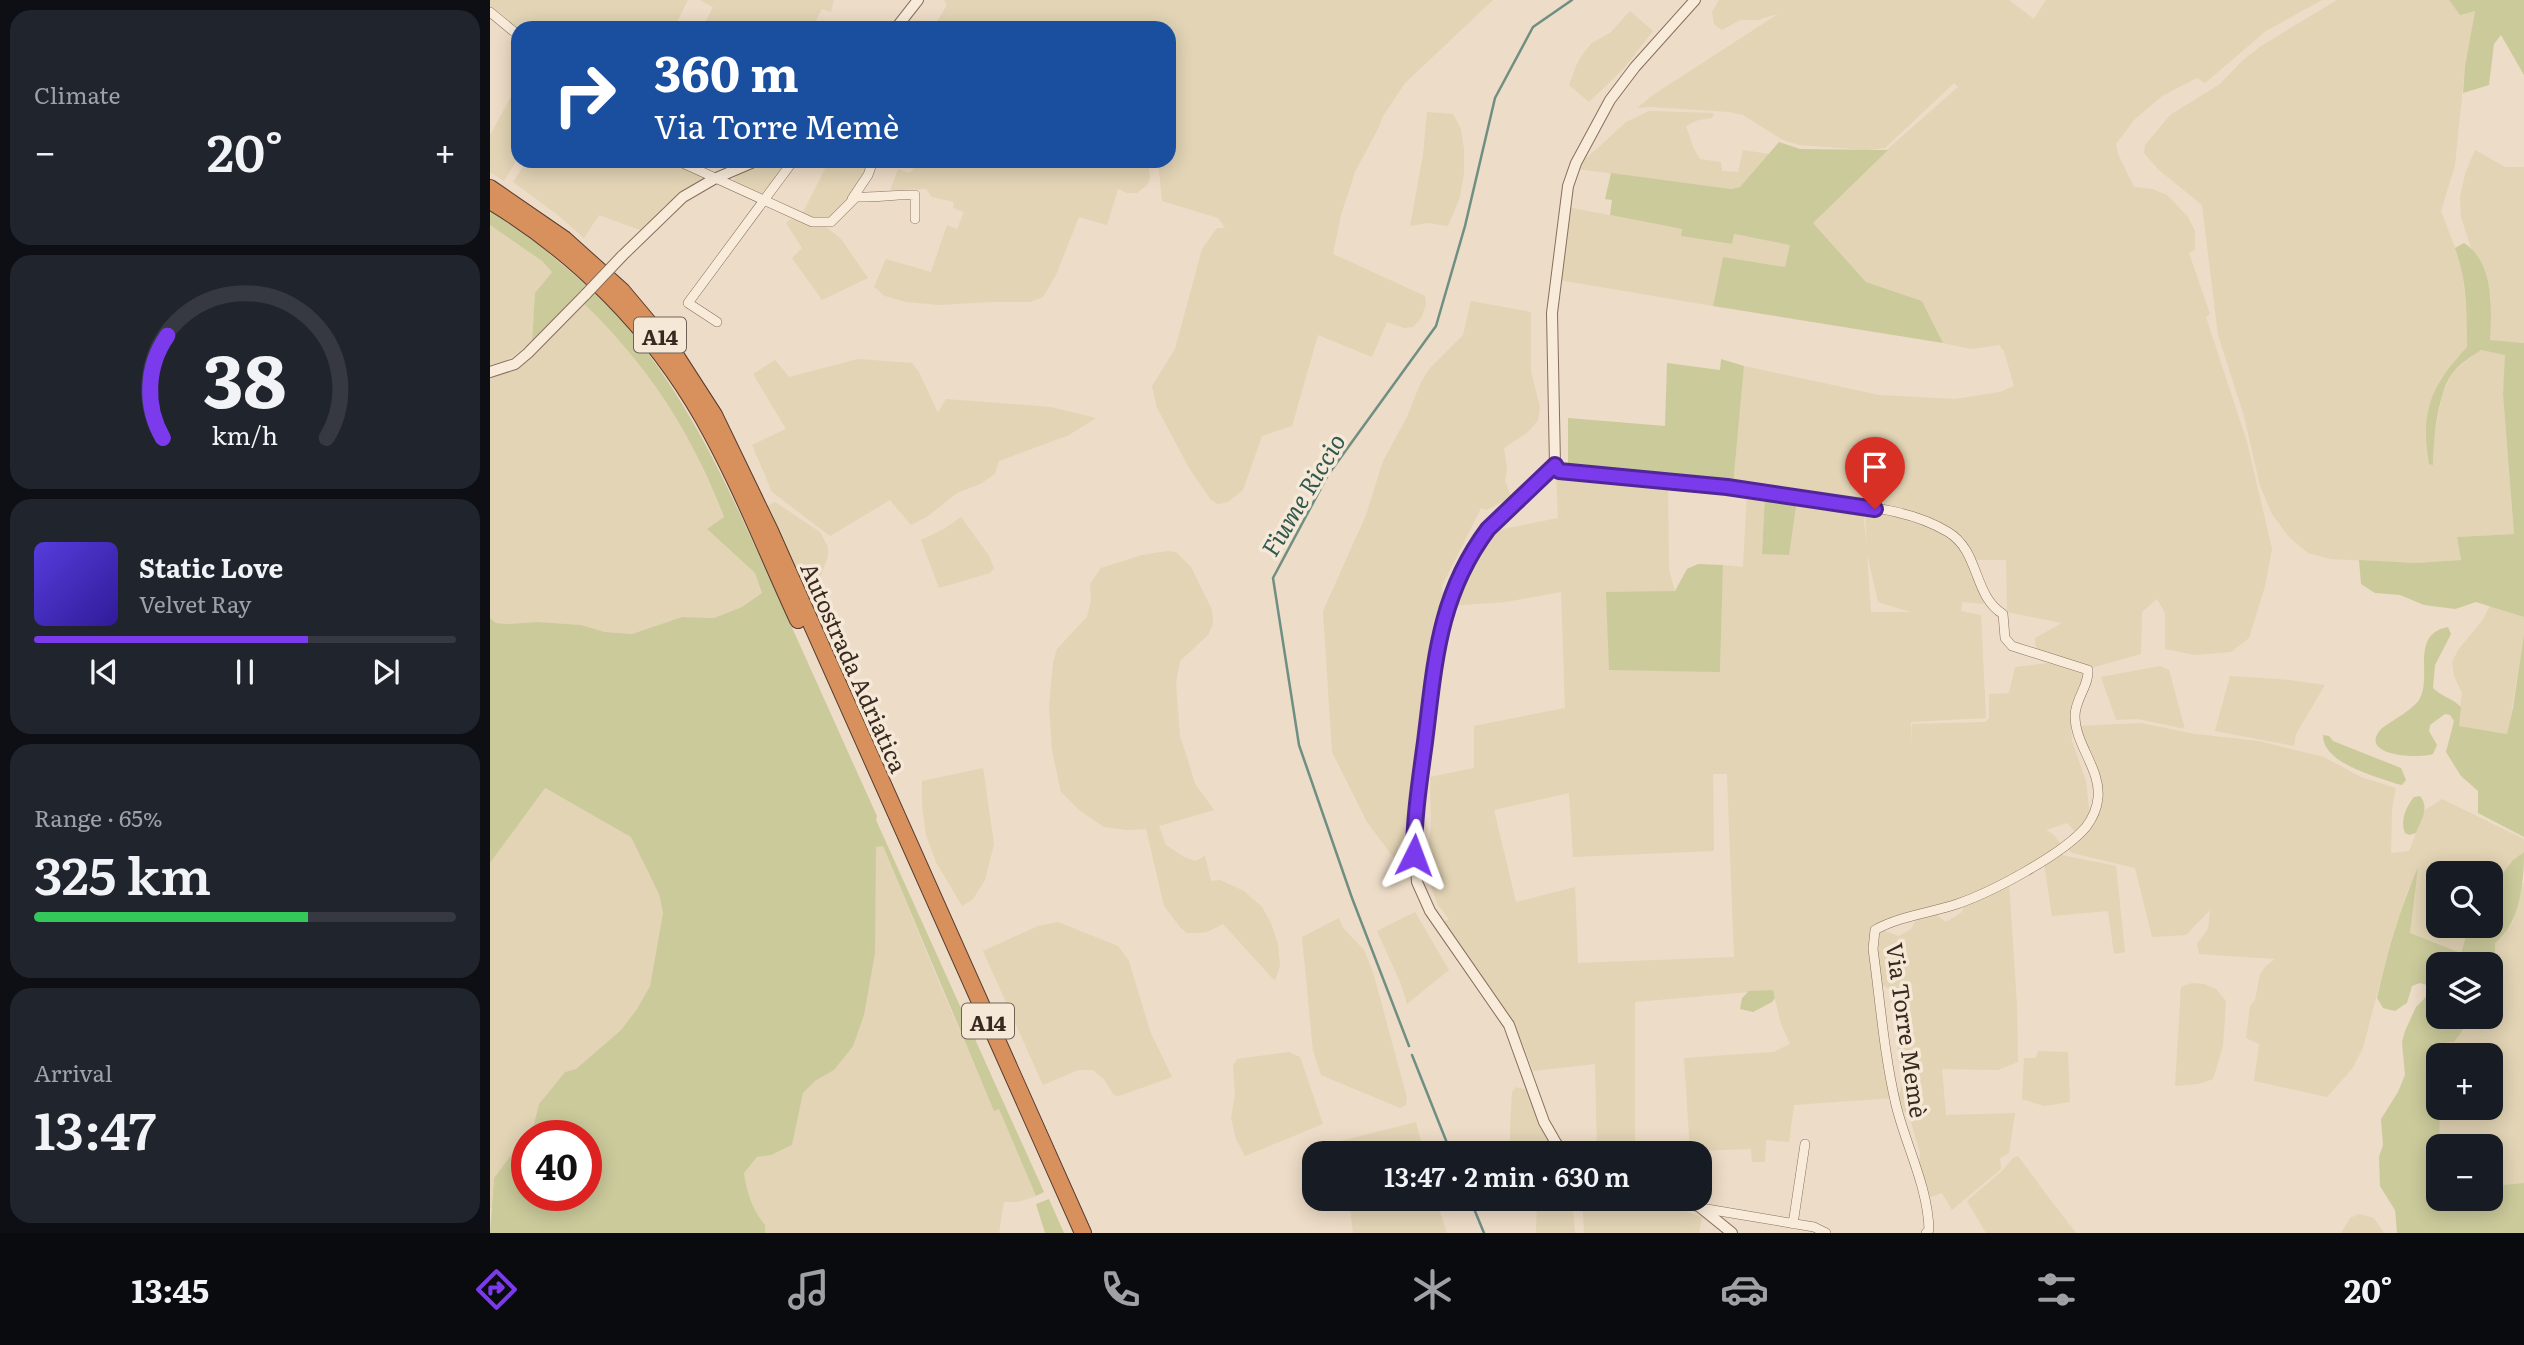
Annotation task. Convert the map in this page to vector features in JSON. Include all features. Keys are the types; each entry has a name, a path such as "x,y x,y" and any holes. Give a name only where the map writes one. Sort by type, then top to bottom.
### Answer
{"highway":[{"name":"Autostrada Adriatica","path":"490,188 528,212 582,254 622,291 687,371 714,415 889,811 1083,1233"},
{"name":"Autostrada Adriatica","path":"490,201 573,261 611,296 651,341 703,418 765,534"},
{"name":"Autostrada Adriatica","path":"889,811 1071,1233"}],"street":[{"path":"902,21 918,0"},
{"path":"1555,1141 1544,1122 1509,1025 1430,911 1422,895 1415,869 1414,840 1437,648 1447,608 1463,572 1488,529 1555,465 1552,313 1568,186 1576,163 1610,100 1635,67 1695,0"},
{"path":"490,12 511,29"},
{"path":"692,168 812,222 825,223 839,216 870,168"},
{"path":"490,372 514,364 528,353 683,197 740,168"},
{"path":"717,323 688,303 788,168"},
{"path":"852,199 915,195 915,219"},
{"name":"Via Torre Memè","path":"1555,465 1559,471 1727,487 1903,513 1925,521 1949,532 1962,543 1976,570 1984,596 1993,608 2003,614 2005,638 2012,646 2088,670 2075,715 2082,745 2098,789 2095,811 2087,826 2038,863 1998,886 1960,903 1888,923 1875,930 1873,949 1896,1103 1925,1195 1927,1231"},
{"path":"1793,1224 1805,1144"},
{"path":"1712,1210 1814,1227 1826,1233"},
{"path":"1704,1211 1732,1233"}],"shaded area":[{"path":"490,0 688,0 678,21 511,21 511,27 490,9"},
{"path":"700,0 834,0 831,12 822,9 816,21 706,21 713,7"},
{"path":"944,0 1493,0 1405,83 1383,116 1355,172 1341,215 1333,254 1425,296 1426,305 1421,318 1413,327 1404,328 1387,322 1372,357 1318,335 1292,426 1262,436 1243,490 1228,502 1218,504 1211,500 1189,468 1157,408 1152,386 1175,349 1202,249 1217,228 1225,228 1218,218 1162,201 1159,168 1176,168 1176,21 937,21 947,5"},
{"path":"1719,0 2009,0 2034,19 2046,0 2322,0 2266,31 2205,83 2197,78 2162,96 2134,120 2116,144 2134,187 2152,189 2167,195 2188,217 2195,231 2195,250 2189,253 2210,314 2206,317 2247,442 2272,549 2265,586 2249,638 2231,652 2195,655 2165,649 2165,613 2157,599 2142,612 2141,654 2091,668 2036,652 2035,638 2062,623 2007,612 2006,560 1972,560 1962,540 1921,517 1733,486 1744,366 1879,395 1955,399 2000,392 2014,386 2004,351 1999,345 1971,349 1943,343 1922,301 1866,282 1813,223 1873,162 1958,87 1954,83 1885,148 1866,150 1799,145 1783,140 1743,115 1729,112 1637,108 1778,14 1757,20 1740,20 1722,30 1714,24 1712,12"},
{"path":"2337,0 2449,0 2460,14 2475,11 2465,66 2455,165 2441,211 2461,263 2467,312 2467,347 2454,361 2428,409 2433,464 2433,443 2442,396 2453,371 2481,350 2506,355 2503,394 2514,534 2457,537 2461,560 2416,563 2330,559 2308,553 2289,537 2272,514 2260,486 2244,416 2218,335 2202,205 2159,170 2144,153 2145,145 2170,115 2220,84 2261,46"},
{"path":"1630,11 1653,31 1624,68 1589,102 1569,85 1576,66 1592,43 1610,33"},
{"path":"511,97 512,168 504,181 490,172 490,135"},
{"path":"1649,111 1714,113 1712,118 1698,120 1686,126 1700,159 1721,162 1722,171 1738,172 1743,150 1769,154 1740,187 1731,189 1577,169 1580,160 1588,157 1626,122"},
{"path":"1427,112 1453,114 1461,129 1464,173 1460,197 1448,226 1427,223 1410,226 1423,155"},
{"path":"2475,150 2505,167 2524,167 2524,343 2490,340 2491,298 2482,264 2471,248 2461,217 2460,198 2465,174"},
{"path":"522,168 688,168 709,178 687,189 664,206 640,230 599,215 584,238 513,182"},
{"path":"752,168 785,168 762,198 732,182 737,175"},
{"path":"825,168 866,168 841,210 826,221 801,216"},
{"path":"914,168 1149,168 1150,179 1137,193 1118,189 1107,225 1079,217 1056,275 1043,297 1030,302 940,305 906,302 885,296 874,287 886,259 931,272 947,225 957,229 964,212 953,208 954,202 932,197 926,189 890,190 898,169 910,173"},
{"path":"1567,207 1682,229 1681,236 1732,244 1733,234 1791,245 1785,267 1723,257 1713,306 1559,280"},
{"path":"791,219 826,227 841,239 868,278 822,300 792,258 802,248 786,223"},
{"path":"490,225 542,261 552,272 535,293 532,342 506,361 490,367"},
{"path":"1471,301 1531,312 1531,371 1540,407 1538,420 1528,432 1504,448 1507,470 1505,480 1511,497 1487,510 1481,508 1442,586 1443,598 1434,620 1416,746 1409,878 1367,822 1332,752 1323,611 1366,515 1383,461 1407,417 1421,382 1430,368 1463,335"},
{"path":"584,304 634,356 687,433 724,517 707,529 755,573 763,593 742,607 714,618 682,617 632,634 605,632 580,625 496,623 490,618 490,375 531,355"},
{"path":"858,359 912,363 938,413 946,399 1051,407 1096,418 1069,435 999,461 995,474 980,484 957,493 928,516 911,525 890,500 830,536 772,492 752,445 786,429 753,374 775,360 789,377"},
{"path":"1556,472 1668,482 1669,570 1675,591 1610,670 1720,671 1723,565 1743,567 1747,491 1765,494 1762,553 1797,499 1861,507 1867,548 1865,508 1895,513 1945,531 1970,560 1971,577 1979,583 1984,604 1962,602 1961,611 1981,615 1986,718 1911,722 1911,746 1912,724 1986,722 1989,718 1989,694 2009,693 2015,667 2048,663 2085,675 2070,718 2072,741 2086,781 2090,817 2077,834 2067,823 2046,830 2053,834 2062,846 2038,862 1958,902 1874,926 1893,1098 1794,1105 1789,1142 1766,1140 1765,1162 1752,1162 1751,1149 1712,1150 1712,1141 1689,1141 1684,1058 1773,1052 1790,1044 1781,1024 1773,990 1635,1002 1635,1141 1597,1141 1595,1064 1533,1071 1521,1039 1506,1011 1443,922 1449,919 1438,905 1432,890 1427,856 1431,827 1430,777 1474,768 1474,726 1565,708 1561,592 1506,602 1450,606 1476,556 1493,531 1558,518","holes":["1867,554 1878,602 1910,612 1871,612","1713,774 1727,774 1734,957 1578,963 1575,887 1516,902 1494,810 1569,793 1573,857 1714,851"]},
{"path":"775,502 820,532 828,547 828,556 820,578 804,587 767,506"},
{"path":"961,517 989,556 994,568 990,573 939,588 921,540"},
{"path":"1176,552 1191,567 1212,610 1213,624 1208,635 1180,661 1176,683 1180,736 1195,784 1214,810 1159,826 1166,845 1184,857 1195,861 1205,856 1211,881 1220,880 1244,891 1262,907 1278,944 1280,966 1275,981 1223,924 1207,932 1197,933 1187,933 1180,927 1164,906 1146,829 1104,827 1079,810 1061,792 1052,750 1049,707 1057,649 1087,617 1091,600 1090,584 1101,568 1142,555"},
{"path":"2490,606 2524,617 2524,634 2508,734 2458,726 2462,693 2454,676 2452,662"},
{"path":"2160,666 2169,670 2185,729 2138,719 2116,720 2101,677"},
{"path":"2230,676 2325,685 2296,734 2294,746 2215,731"},
{"path":"2141,723 2195,734 2259,741 2324,757 2361,777 2396,788 2392,808 2391,853 2409,851 2425,810 2442,799 2524,839 2524,852 2513,860 2503,873 2503,861 2426,861 2426,938 2465,938 2461,952 2410,933 2417,870 2407,892 2386,960 2363,1048 2352,1069 2327,1097 2254,1081 2259,1044 2246,1038 2250,1006 2255,1000 2260,974 2275,959 2199,954 2197,944 2208,929 2210,910 2186,935 2152,937 2135,868 2072,853 2065,846 2082,833 2099,800 2078,726"},
{"path":"983,768 994,844 985,880 973,899 962,906 936,862 926,835 922,781"},
{"path":"544,788 632,837 659,894 663,913 650,986 637,1009 621,1030 576,1069 565,1072 539,1104 535,1120 511,1120 511,1155 494,1178 490,1210 490,863"},
{"path":"883,846 994,1110 999,1109 1036,1196 1018,1202 1004,1202 999,1233 765,1233 765,1225 758,1217 745,1187 744,1173 757,1157 771,1155 792,1145 803,1093 815,1081 834,1070 874,911 876,847"},
{"path":"2057,854 2116,866 2125,952 2114,954 2108,911 2052,916 2044,863"},
{"path":"2009,882 2018,1062 1998,1070 1942,1069 1946,1115 2015,1113 2009,1153 2000,1158 2001,1169 1952,1210 1942,1193 1928,1198 1911,1122 1900,1105 1898,1097 1903,1083 1889,989 1879,982 1876,956 1879,929 1899,936 1911,929 1918,916 1937,911 1938,916 1946,922 1962,912 1964,904"},
{"path":"2524,882 2524,1183 2503,1185 2503,1134 2439,1134 2440,1120 2503,1120 2503,1043 2447,1043 2454,1042 2463,1029 2503,1029 2503,952 2495,952 2495,942 2503,938 2513,922"},
{"path":"1415,912 1449,970 1407,1004 1377,931"},
{"path":"1339,918 1343,928 1364,950 1373,972 1407,1098 1406,1105 1400,1108 1321,1075 1313,1051 1302,937"},
{"path":"1058,922 1118,946 1129,961 1150,1031 1172,1077 1119,1096 1114,1095 1103,1078 1093,1070 1078,1070 1043,1085 983,951 1038,926"},
{"path":"2192,983 2216,989 2226,1001 2223,1046 2213,1079 2199,1084 2175,1086 2181,987"},
{"path":"2038,1051 2068,1052 2070,1102 2044,1106 2022,1099 2024,1058 2036,1058"},
{"path":"1289,1052 1300,1057 1323,1124 1245,1156 1236,1139 1231,1118 1235,1095 1233,1066 1237,1059"},
{"path":"1516,1087 1527,1090 1541,1129 1548,1141 1511,1141 1512,1092"},
{"path":"1416,1122 1421,1141 1340,1141"},
{"path":"2018,1156 2076,1233 1986,1233 1967,1201"},
{"path":"1350,1211 1440,1211 1447,1233 1353,1233"},
{"path":"1537,1211 1573,1211 1575,1233 1536,1233"},
{"path":"1583,1211 1685,1211 1702,1217 1699,1233 1584,1233"},
{"path":"2359,1214 2374,1218 2384,1233 2341,1233 2350,1218"}],"green space":[{"path":"2449,0 2524,0 2524,75 2501,35 2494,44 2489,85 2463,93 2475,11 2460,15"},
{"path":"1779,142 1800,149 1888,150 1813,223 1866,282 1922,301 1943,343 1713,306 1723,257 1785,267 1790,245 1734,234 1732,244 1681,236 1682,229 1610,215 1612,200 1605,199 1611,173 1731,189 1740,187"},
{"path":"490,209 537,243 586,285 532,342 535,293 552,272 542,261 490,225"},
{"path":"2464,243 2474,251 2486,274 2491,301 2490,340 2524,343 2524,617 2476,602 2455,609 2424,605 2400,595 2375,593 2361,584 2359,560 2416,563 2461,560 2457,537 2514,534 2503,394 2505,355 2481,350 2461,364 2449,378 2438,415 2433,465 2429,464 2426,429 2431,400 2445,374 2467,347 2464,284 2455,248"},
{"path":"595,292 651,357 696,427 715,463 797,638 1044,1192 1036,1196 999,1109 994,1111 883,846 876,847 875,953 864,1015 853,1046 834,1070 815,1081 803,1093 792,1145 771,1155 757,1157 744,1173 748,1194 765,1225 765,1233 490,1233 494,1178 511,1155 511,1211 602,1211 602,1120 535,1120 539,1104 565,1072 576,1069 621,1030 637,1009 650,986 663,913 659,894 631,837 545,788 490,863 490,618 496,623 581,625 605,632 632,634 682,617 714,618 742,607 762,593 755,573 707,529 724,517 697,456 649,377 584,304"},
{"path":"1721,359 1744,366 1733,486 1568,468 1568,418 1665,426 1667,363 1720,370"},
{"path":"1765,494 1797,499 1789,555 1762,554"},
{"path":"1698,564 1723,565 1720,672 1609,670 1606,592 1675,591 1687,569"},
{"path":"2448,627 2451,634 2435,665 2433,688 2461,707 2459,726 2507,734 2524,634 2524,837 2478,813 2478,791 2461,776 2446,752 2454,721 2450,715 2445,714 2430,725 2429,731 2437,745 2433,754 2392,754 2377,745 2376,738 2381,729 2408,711 2420,698 2424,679 2424,657 2429,638 2436,631"},
{"path":"2323,735 2401,768 2406,780 2402,785 2397,784 2351,767 2331,753 2325,745"},
{"path":"2420,796 2424,814 2416,833 2409,835 2405,833 2403,823 2405,814 2414,797"},
{"path":"2524,852 2519,902 2503,935 2503,873 2513,860"},
{"path":"2418,867 2410,933 2458,952 2426,952 2426,985 2420,983 2412,986 2407,1003 2395,1011 2383,1008 2377,998 2400,915"},
{"path":"2465,938 2500,938 2495,943 2495,952 2461,952"},
{"path":"1773,990 1775,998 1772,1002 1753,1012 1740,1009 1742,998 1749,991"},
{"path":"2426,996 2426,1029 2463,1029 2454,1042 2426,1043 2426,1120 2440,1120 2439,1134 2426,1134 2426,1211 2503,1211 2503,1185 2524,1183 2524,1233 2397,1233 2395,1210 2380,1186 2379,1157 2383,1145 2381,1119 2405,1075 2402,1042 2405,1031 2416,1007"},
{"path":"1049,1199 1064,1233 1045,1233 1036,1204"}],"waterway":[{"name":"Fiume Riccio","path":"1409,1046 1352,898 1299,745 1273,578 1328,475 1436,326 1465,226 1495,98 1533,27 1572,0"},
{"name":"Fiume Riccio","path":"1412,1055 1446,1141"},
{"name":"Fiume Riccio","path":"1475,1211 1484,1233"}],"route":[{"path":"1414,855 1418,795 1437,648 1447,608 1458,581 1488,529 1555,465 1559,471 1727,487 1875,509"}]}
